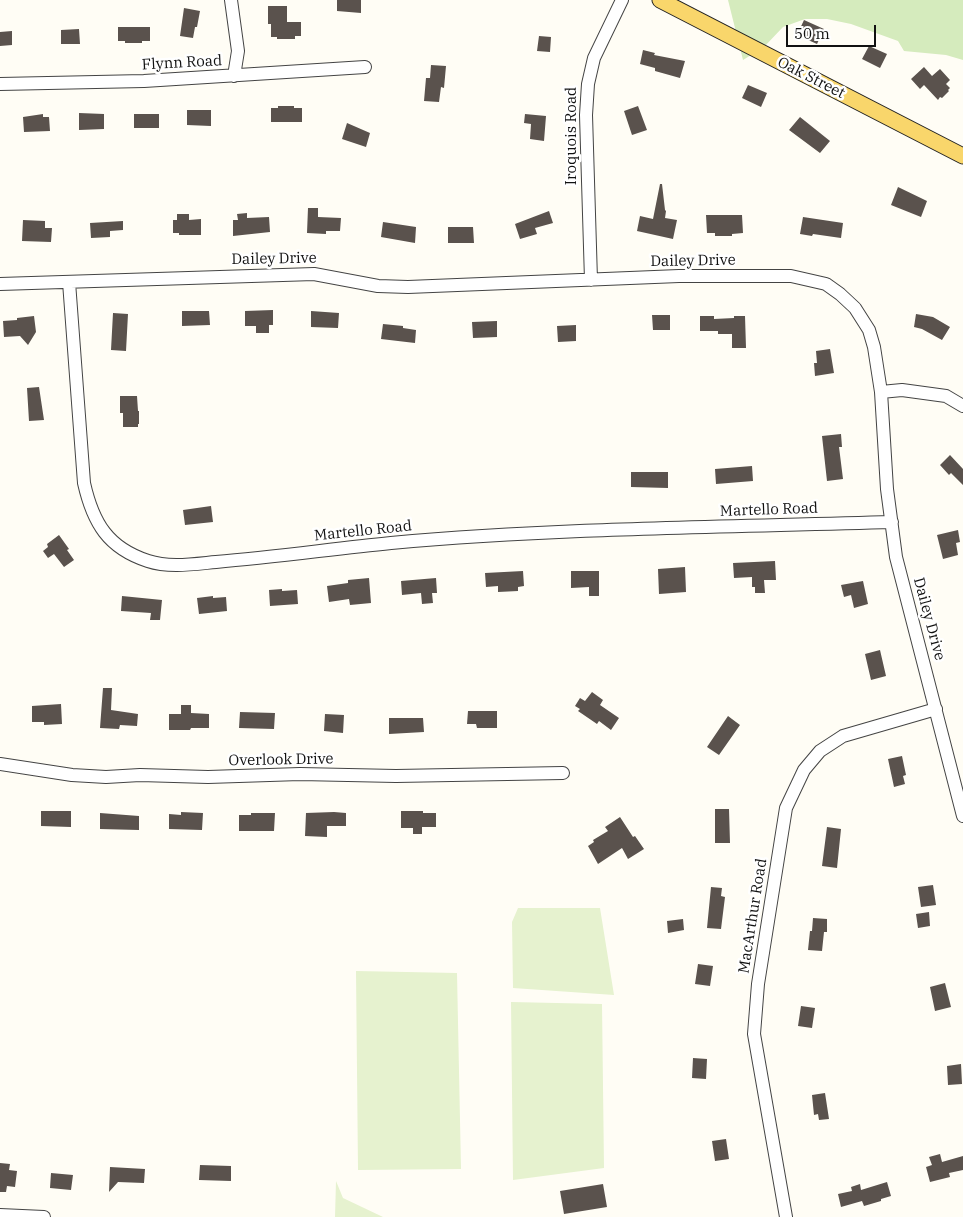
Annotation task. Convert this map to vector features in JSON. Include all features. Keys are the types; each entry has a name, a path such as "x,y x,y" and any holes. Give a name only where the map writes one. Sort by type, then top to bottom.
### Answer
{"main road":[{"name":"Oak Street","path":"660,0 963,156"}],"street":[{"path":"232,0 238,51 234,76"},
{"name":"Iroquois Road","path":"591,280 586,116 588,84 594,58 622,0"},
{"name":"Flynn Road","path":"0,84 144,81 365,68"},
{"name":"Dailey Drive","path":"0,284 314,274 378,286 408,287 679,276 791,276 826,284 855,308 869,330 874,347 881,392 887,489 896,557 963,816"},
{"name":"Martello Road","path":"70,282 84,484 89,504 94,519 111,541 122,551 149,562 174,565 244,560 390,543 463,538 892,522"},
{"path":"881,392 902,390 946,396 963,406"},
{"name":"MacArthur Road","path":"786,1217 754,1034 758,984 786,808 804,770 820,751 843,736 936,709"},
{"name":"Overlook Drive","path":"0,764 64,774 106,777 140,775 208,777 300,774 396,776 563,773"},
{"path":"0,1215 44,1217"}],"green space":[{"path":"728,0 963,0 963,60 946,55 904,51 898,41 851,24 827,19 805,19 783,27 764,47 743,60"},
{"path":"518,908 600,908 614,995 513,988 512,922"},
{"path":"356,971 457,973 461,1169 358,1170"},
{"path":"511,1002 602,1004 604,1168 513,1180"},
{"path":"336,1181 343,1198 383,1217 335,1217"}],"building":[{"path":"337,0 361,0 361,13 337,11"},
{"path":"268,6 287,6 287,22 301,22 301,36 295,36 295,39 271,37 271,24 268,24"},
{"path":"184,8 200,11 193,38 180,36"},
{"path":"804,20 824,29 817,44 797,35"},
{"path":"118,27 150,27 150,41 125,43 125,41 118,41"},
{"path":"79,29 80,44 61,44 61,30"},
{"path":"12,31 12,45 0,46 0,32"},
{"path":"539,36 551,37 550,52 537,51"},
{"path":"869,46 887,54 880,68 862,59"},
{"path":"643,50 655,53 654,55 685,61 680,78 655,71 655,68 640,64"},
{"path":"431,65 446,66 444,88 441,87 439,102 424,101 426,78 430,78"},
{"path":"924,67 932,76 940,69 950,80 946,84 950,88 949,91 938,100 924,85 920,89 911,79"},
{"path":"748,85 767,93 761,107 742,98"},
{"path":"278,106 302,108 302,122 271,122 271,108 278,108"},
{"path":"638,106 647,130 632,135 624,111"},
{"path":"187,110 211,110 211,126 187,125"},
{"path":"79,113 104,114 104,129 79,130"},
{"path":"43,114 43,117 49,117 50,131 24,132 23,117"},
{"path":"134,114 159,114 159,128 134,128"},
{"path":"525,114 546,116 544,141 530,139 531,124 524,123"},
{"path":"800,117 830,141 820,153 789,130"},
{"path":"347,123 370,133 366,147 342,139"},
{"path":"660,184 662,184 666,211 665,218 677,220 673,239 637,231 640,216 653,219"},
{"path":"898,187 927,201 921,217 891,205"},
{"path":"308,208 318,208 318,217 341,218 340,231 326,231 326,234 307,233"},
{"path":"549,211 553,223 535,228 537,234 520,239 515,224"},
{"path":"247,213 247,218 269,217 270,232 233,236 233,220 238,220 237,214"},
{"path":"177,214 189,214 189,220 201,219 201,235 179,235 179,233 173,233 173,220 177,220"},
{"path":"706,215 742,215 743,233 732,234 732,236 715,236 715,233 707,233"},
{"path":"803,217 843,223 841,238 800,234"},
{"path":"23,220 45,221 45,228 52,228 51,242 22,241"},
{"path":"123,221 123,230 110,231 110,237 91,238 90,223"},
{"path":"383,222 416,227 415,243 381,237"},
{"path":"448,227 473,227 474,243 448,243"},
{"path":"273,310 273,325 269,325 269,333 256,333 256,326 245,326 245,311"},
{"path":"182,311 209,311 210,325 182,326"},
{"path":"311,311 339,313 338,328 311,327"},
{"path":"113,313 128,314 126,351 111,350"},
{"path":"916,314 933,317 950,327 942,340 922,329 914,327"},
{"path":"652,315 670,315 670,330 653,330"},
{"path":"34,316 36,332 28,345 20,336 4,337 3,321"},
{"path":"700,316 714,316 714,319 745,316 746,348 732,348 732,334 718,334 718,331 700,331"},
{"path":"497,321 497,337 473,338 472,322"},
{"path":"383,324 403,326 403,328 416,330 415,343 381,339"},
{"path":"576,325 576,341 558,342 557,326"},
{"path":"830,349 834,373 815,376 814,363 817,363 816,351"},
{"path":"39,387 44,420 29,421 27,388"},
{"path":"120,396 137,396 139,411 138,427 123,427 123,413 120,413"},
{"path":"841,434 842,447 839,447 843,479 827,481 822,436"},
{"path":"950,455 963,469 963,485 951,473 949,475 940,465"},
{"path":"752,466 753,481 716,484 715,469"},
{"path":"631,472 668,472 668,488 631,487"},
{"path":"211,506 213,522 185,525 183,510"},
{"path":"958,530 960,542 956,543 958,555 943,559 937,535"},
{"path":"59,535 74,560 64,567 54,554 48,558 43,551 48,547 47,544"},
{"path":"775,561 776,580 764,580 765,593 755,593 755,587 752,587 752,577 734,578 733,563"},
{"path":"685,567 686,592 659,594 658,569"},
{"path":"523,571 524,586 518,587 518,591 498,592 498,586 486,587 485,573"},
{"path":"571,571 599,571 599,596 589,596 589,587 571,588"},
{"path":"369,578 371,603 350,605 349,599 329,602 327,586 348,583 348,580"},
{"path":"436,578 437,593 432,593 433,603 422,604 421,593 402,595 401,581"},
{"path":"863,581 868,604 854,608 851,595 844,597 841,585"},
{"path":"282,589 282,591 297,590 298,604 270,606 269,590"},
{"path":"122,596 162,600 160,620 150,620 151,613 121,611"},
{"path":"213,596 213,598 226,597 227,611 199,614 197,598"},
{"path":"880,650 886,676 871,680 865,654"},
{"path":"103,688 112,688 111,710 138,714 137,726 120,725 119,729 100,728"},
{"path":"592,692 603,700 600,705 619,718 611,730 599,721 597,724 578,711 580,709 575,706 580,698 585,701"},
{"path":"61,704 62,724 44,725 44,722 32,722 32,706"},
{"path":"181,705 191,705 191,713 209,714 209,728 169,730 169,714 181,714"},
{"path":"468,711 497,711 497,728 477,728 476,724 467,724"},
{"path":"240,712 275,713 274,729 239,728"},
{"path":"325,714 344,715 343,733 324,731"},
{"path":"728,716 740,725 719,755 707,747"},
{"path":"389,718 423,718 424,732 389,734"},
{"path":"902,756 906,775 903,776 905,784 894,787 888,759"},
{"path":"715,809 729,809 730,843 715,843"},
{"path":"41,811 71,811 71,827 41,826"},
{"path":"401,811 436,813 436,827 422,827 422,834 413,834 413,828 401,828"},
{"path":"181,812 203,813 202,830 169,829 169,814 181,815"},
{"path":"100,813 139,816 139,830 100,829"},
{"path":"251,813 275,813 274,831 239,831 239,815 251,815"},
{"path":"306,813 346,813 346,826 327,826 327,837 305,836"},
{"path":"620,817 633,837 635,836 644,849 628,859 622,848 598,864 588,846 594,842 593,840 608,831 605,827"},
{"path":"827,827 841,829 837,868 822,866"},
{"path":"933,885 936,905 921,907 918,887"},
{"path":"711,887 722,888 721,896 725,897 721,929 707,928"},
{"path":"929,912 930,926 918,928 916,914"},
{"path":"813,918 827,919 827,932 824,932 822,951 808,950"},
{"path":"683,919 684,930 668,933 667,921"},
{"path":"698,964 713,966 710,986 695,984"},
{"path":"945,983 951,1007 935,1011 930,987"},
{"path":"801,1006 815,1008 812,1028 798,1026"},
{"path":"693,1058 707,1059 706,1079 692,1078"},
{"path":"961,1064 962,1084 948,1085 947,1066"},
{"path":"825,1093 829,1119 819,1120 818,1114 814,1115 812,1095"},
{"path":"726,1139 729,1159 715,1161 712,1141"},
{"path":"940,1154 942,1162 963,1156 963,1170 949,1173 950,1177 930,1182 926,1167 932,1165 929,1157"},
{"path":"0,1163 10,1164 9,1170 17,1171 15,1187 7,1186 6,1192 0,1192"},
{"path":"200,1165 231,1166 231,1181 199,1180"},
{"path":"110,1167 145,1169 144,1183 118,1182 109,1192"},
{"path":"51,1173 73,1175 71,1190 50,1188"},
{"path":"887,1182 891,1196 864,1206 862,1201 841,1207 838,1194 852,1191 851,1187 860,1184 861,1190"},
{"path":"603,1184 607,1207 564,1214 560,1191"}]}
